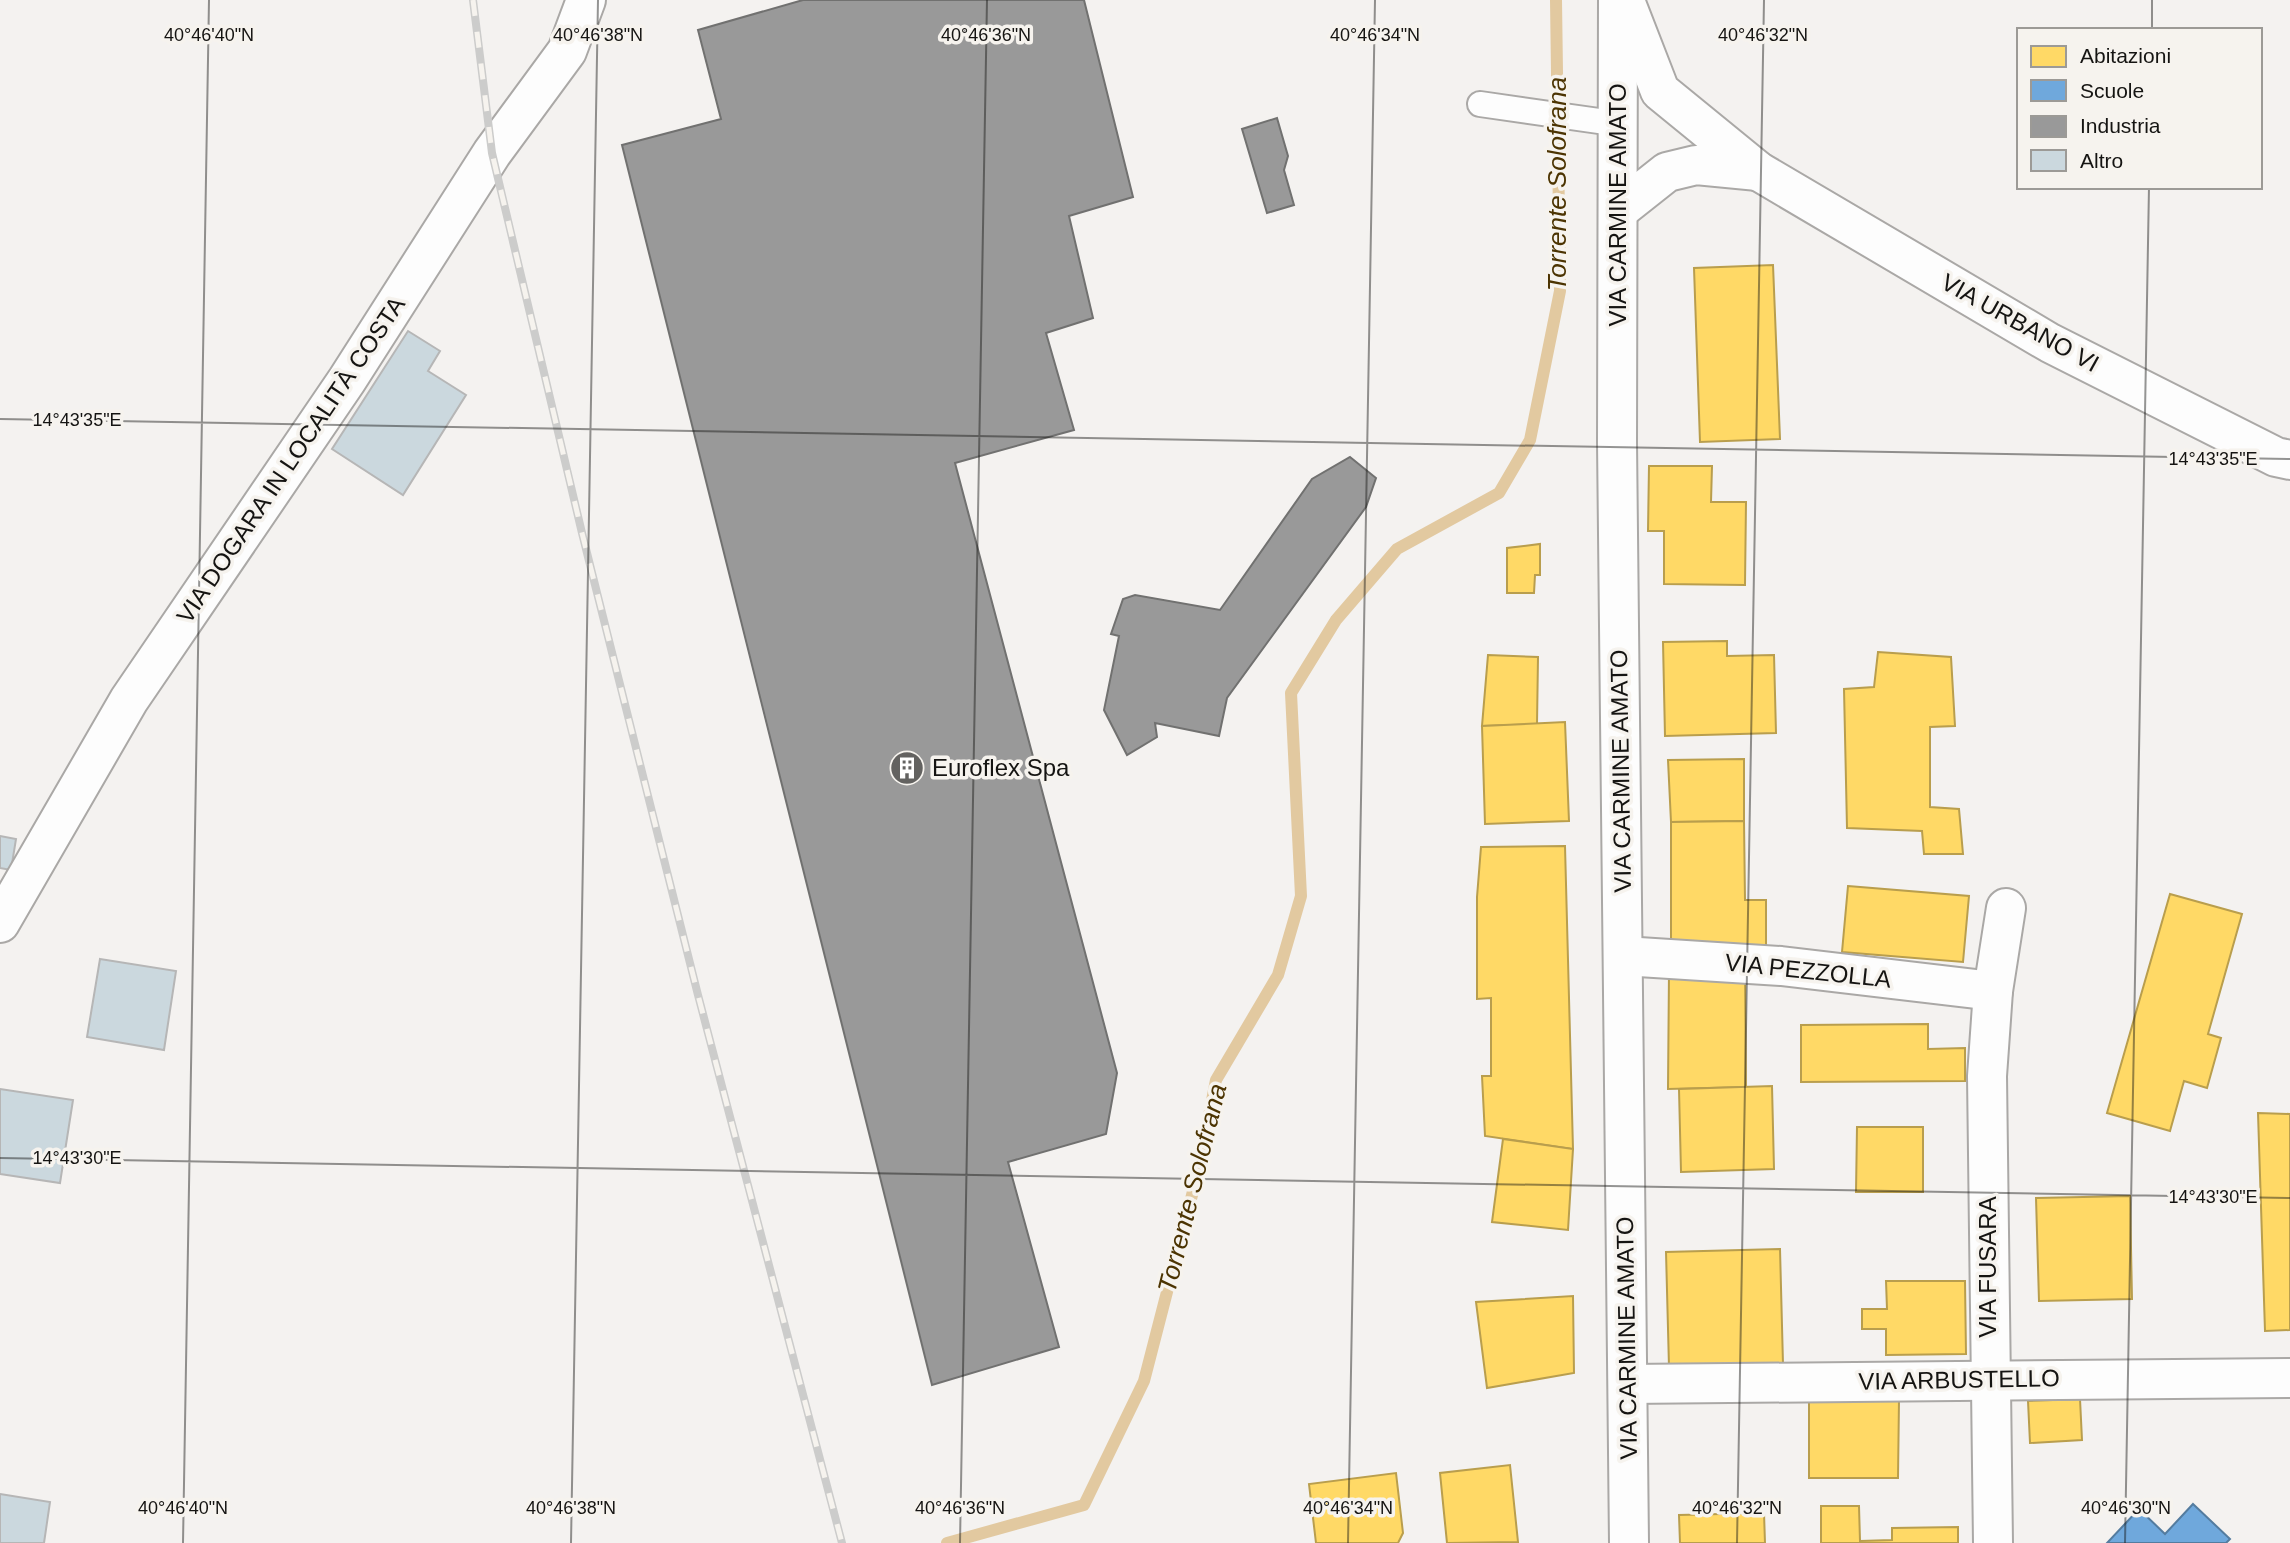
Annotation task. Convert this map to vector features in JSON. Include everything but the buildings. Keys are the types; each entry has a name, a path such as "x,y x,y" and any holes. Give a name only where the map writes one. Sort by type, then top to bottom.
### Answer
{"street":[{"name":"VIA DOGARA IN LOCALITÀ COSTA","path":"0,923 129,700 348,380 492,153 566,51 586,0"},
{"name":"VIA CARMINE AMATO","path":"1618,0 1620,124 1617,442 1629,1543"},
{"name":"VIA URBANO VI","path":"1625,0 1660,91 1758,171 2050,343 2276,457 2290,460"},
{"path":"1660,91 1620,124 1640,156 1667,172"},
{"name":"VIA URBANO VI","path":"1619,210 1667,172 1696,165 1758,171"},
{"name":"VIA FUSARA","path":"1993,1543 1987,1076 1993,991 2006,908"},
{"name":"VIA PEZZOLLA","path":"1623,956 1781,967 1993,991"},
{"name":"VIA ARBUSTELLO","path":"1628,1384 2290,1378"}],"lane":[{"path":"1480,104 1620,124"}],"waterway":[{"name":"Torrente Solofrana","path":"947,1543 1084,1505 1144,1381 1199,1168 1216,1080 1278,975 1301,896 1291,693 1336,620 1397,549 1499,493 1530,440 1560,291 1556,0"}],"railway":[{"path":"473,0 492,153 582,533 698,995 842,1543"}],"place":[{"name":"Euroflex Spa","path":"907,768"}]}
